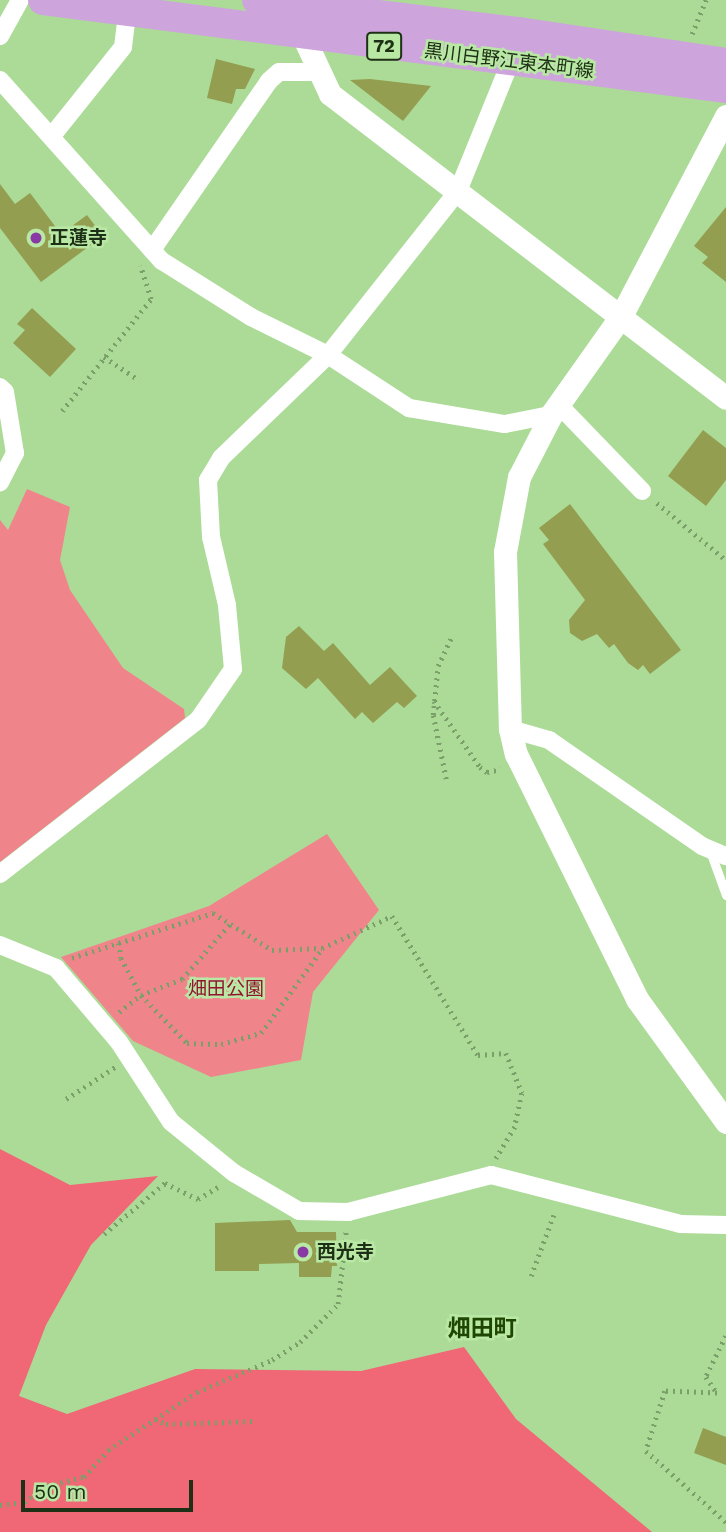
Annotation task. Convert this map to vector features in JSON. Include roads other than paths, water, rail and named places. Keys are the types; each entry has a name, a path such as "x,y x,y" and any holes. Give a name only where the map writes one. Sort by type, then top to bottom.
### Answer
{"main road":[{"name":"黒川白野江東本町線","path":"43,0 128,8 303,36 726,89"},
{"name":"黒川白野江東本町線","path":"257,0 304,3 726,63"}],"street":[{"path":"0,36 20,0"},
{"path":"304,3 303,36 316,72 330,94 726,398"},
{"path":"51,137 123,47 128,8"},
{"path":"0,874 198,720 233,668 227,605 211,537 208,480 221,457 328,355 458,191 512,61 519,32"},
{"path":"148,245 269,81 279,72 316,72"},
{"path":"0,80 162,261 251,317 328,355 410,408 505,424 554,409"},
{"path":"726,116 621,316 554,409 519,477 505,552 510,729 519,760 637,999 726,1122"},
{"path":"0,387 5,392 15,453 0,482"},
{"path":"554,409 642,491"},
{"path":"510,729 550,740 718,852"},
{"path":"0,945 56,968 104,1023 171,1122 234,1173 299,1211 348,1212 491,1175 680,1224 726,1225"}],"lane":[{"path":"718,852 726,895"}],"place":[{"name":"正蓮寺","path":"36,238"},
{"name":"西光寺","path":"303,1252"}],"district":[{"name":"畑田町","path":"482,1329"}],"park label":[{"name":"畑田公園","path":"226,989"}]}
